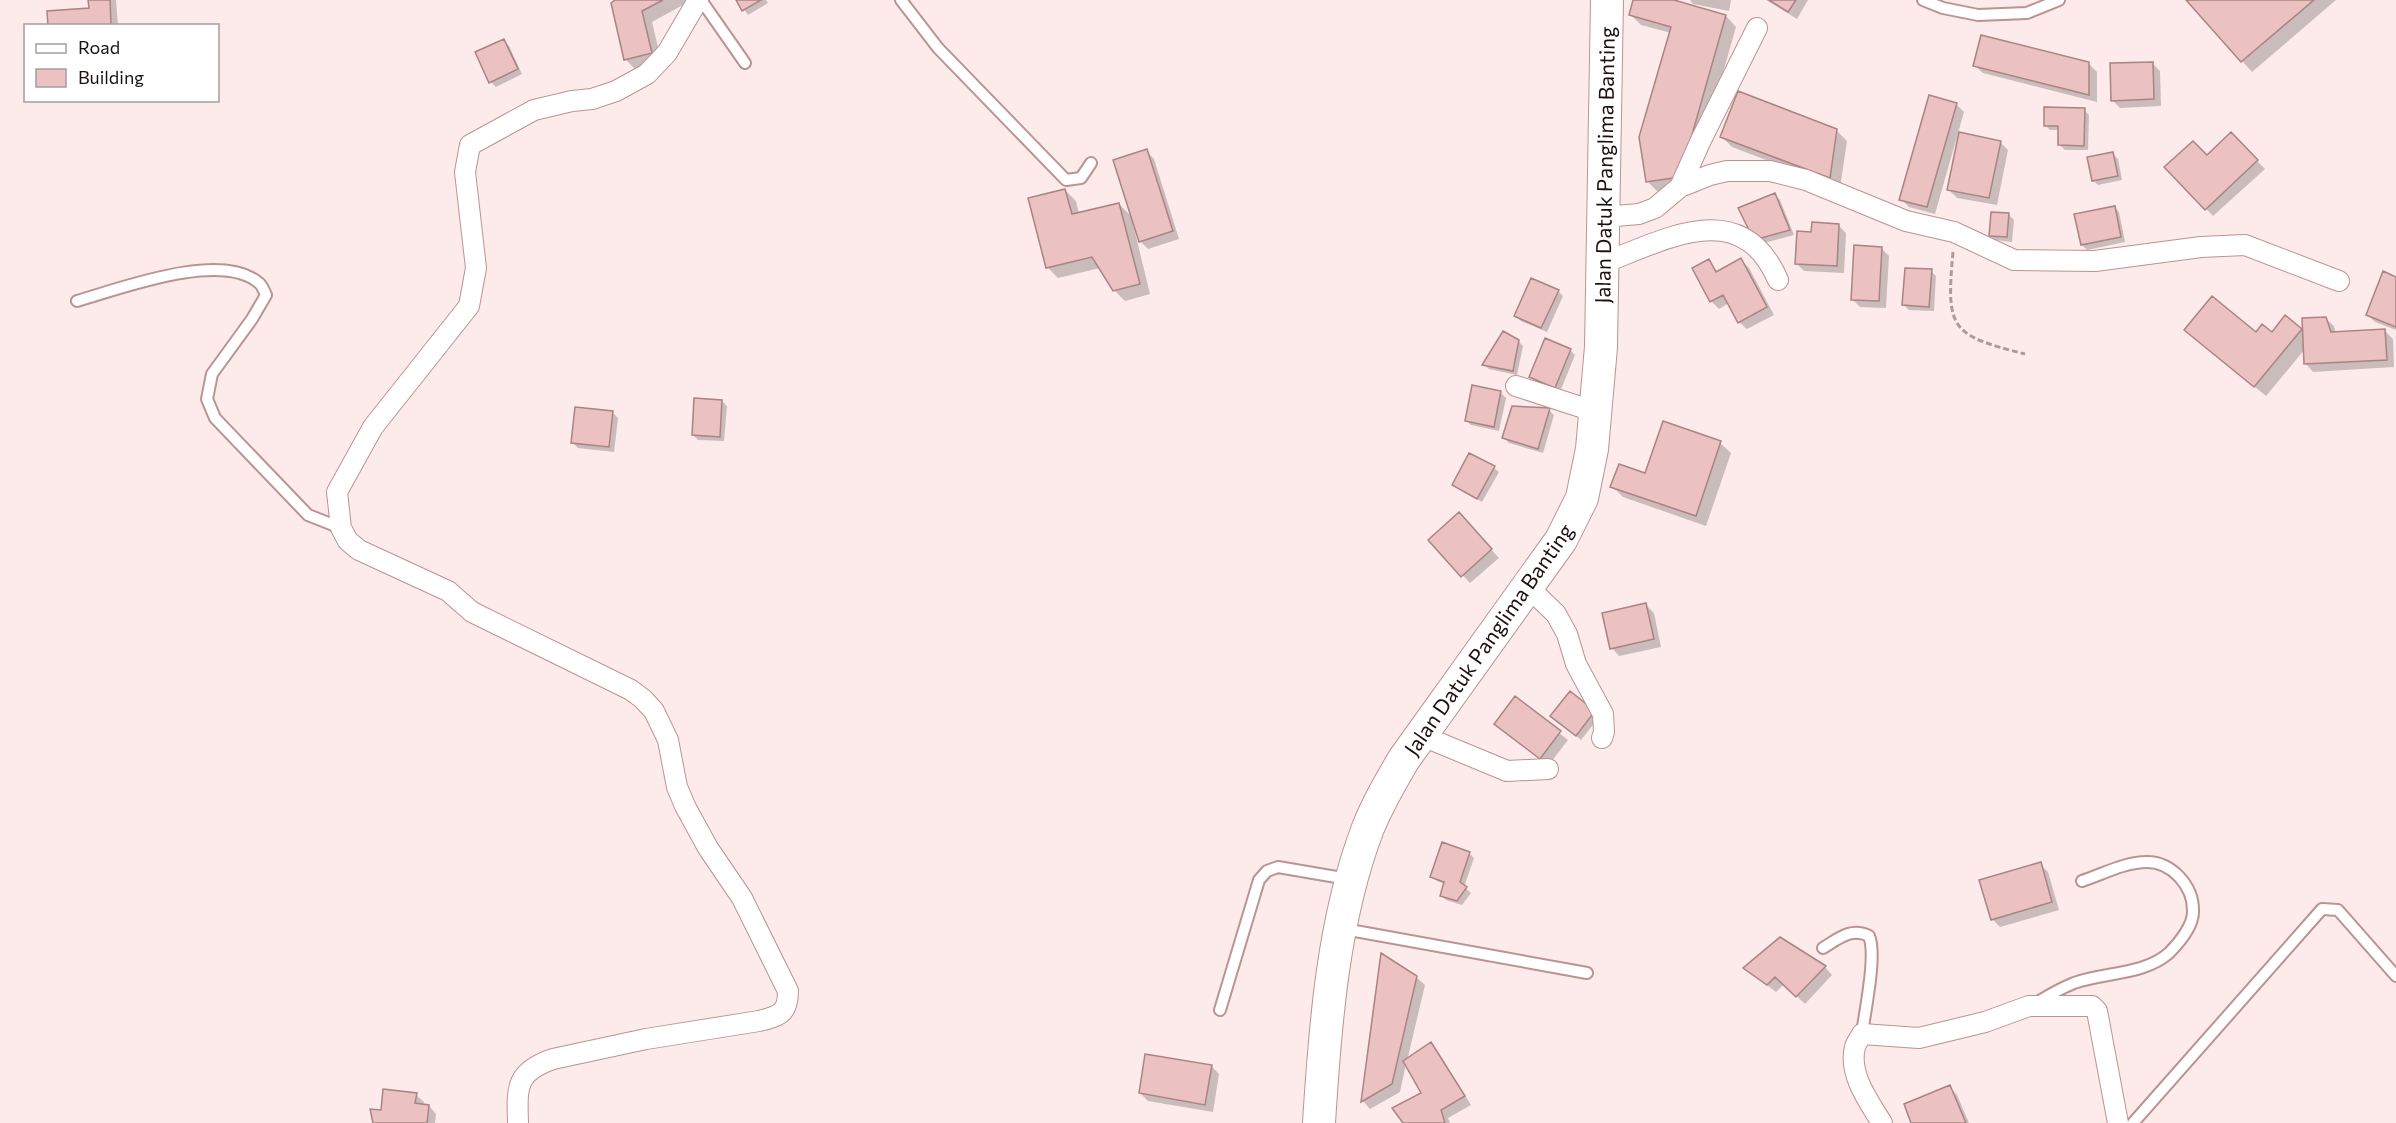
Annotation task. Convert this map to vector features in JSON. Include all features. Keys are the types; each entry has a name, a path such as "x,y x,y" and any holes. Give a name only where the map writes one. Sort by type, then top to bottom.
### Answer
{"main road":[{"name":"Jalan Datuk Panglima Banting","path":"1319,1123 1326,1033 1341,928 1352,880 1369,826 1384,793 1419,735 1561,540 1582,498 1592,449 1600,347 1607,0"}],"street":[{"path":"518,1123 518,1090 521,1079 538,1064 646,1039 759,1021 776,1016 784,1010 788,1002 788,991 742,898 708,848 685,806 677,787 665,733 654,711 631,690 472,612 448,591 359,550 348,541 341,528 336,492 373,427 469,306 476,268 465,172 470,145 534,111 572,100 592,99 616,91 647,74 667,53 699,0"},
{"path":"1680,187 1757,28"},
{"path":"1604,217 1639,214 1655,208 1680,187 1727,171 1770,171 1806,180 1906,221 1954,232 2014,260 2095,261 2201,247 2245,245 2339,281"},
{"path":"1603,263 1685,232 1715,229 1734,235 1756,247 1771,264 1778,280"},
{"path":"1516,386 1596,412"},
{"path":"1527,586 1556,614 1567,634 1576,664 1603,714 1602,738"},
{"path":"1419,735 1507,771 1548,769"},
{"path":"1882,1123 1861,1088 1855,1064 1855,1047 1862,1034 1919,1038 1985,1022 2029,1006 2092,1006 2097,1011 2118,1123"}],"lane":[{"path":"699,0 745,63"},
{"path":"901,0 938,48 1066,180 1081,178 1091,164"},
{"path":"1923,0 1943,8 1978,15 2027,13 2059,0"},
{"path":"77,301 165,275 215,269 243,275 259,283 266,295 252,319 212,374 207,399 215,418 308,515 341,528"},
{"path":"2029,1006 2074,983 2149,965 2168,953 2185,935 2194,911 2187,887 2177,874 2163,865 2149,862 2130,864 2082,881"},
{"path":"1220,1010 1259,880 1267,871 1278,867 1352,880"},
{"path":"2133,1123 2322,909 2338,910 2396,975"},
{"path":"1341,928 1587,973"},
{"path":"1823,948 1845,934 1860,932 1869,936 1872,944 1872,961 1862,1034"}],"path":[{"path":"1954,232 1949,295 1952,314 1960,328 1986,344 2025,354"}],"building":[{"path":"88,0 110,0 111,24 48,24 47,11 89,8"},
{"path":"615,0 663,0 642,11 652,53 624,60 611,3"},
{"path":"736,0 761,0 742,11"},
{"path":"1633,0 1674,0 1726,15 1680,177 1646,182 1639,137 1671,27 1629,15"},
{"path":"1769,0 1796,0 1788,12"},
{"path":"2186,0 2314,0 2241,62"},
{"path":"1981,35 2089,62 2089,95 1973,66"},
{"path":"504,39 518,69 489,83 475,52"},
{"path":"2153,62 2154,99 2111,101 2110,63"},
{"path":"1738,91 1837,129 1830,178 1720,137"},
{"path":"1929,95 1957,103 1927,207 1899,200"},
{"path":"2044,107 2085,108 2084,146 2058,145 2058,126 2044,126"},
{"path":"1959,132 2001,141 1989,198 1947,190"},
{"path":"2231,132 2258,160 2205,210 2164,167 2193,141 2207,155"},
{"path":"1147,149 1173,231 1139,242 1113,160"},
{"path":"2113,152 2118,176 2092,181 2087,157"},
{"path":"1065,189 1072,214 1119,203 1140,284 1113,291 1092,257 1046,268 1028,198"},
{"path":"1775,193 1790,230 1754,240 1738,208"},
{"path":"2115,206 2121,237 2081,245 2074,214"},
{"path":"1991,212 2009,213 2007,237 1989,236"},
{"path":"1812,222 1839,224 1837,266 1795,264 1797,231 1811,232"},
{"path":"1854,245 1882,247 1879,301 1851,300"},
{"path":"1741,258 1767,307 1738,323 1723,295 1710,302 1692,268 1709,259 1716,272"},
{"path":"1905,268 1932,269 1929,307 1902,305"},
{"path":"2383,271 2396,277 2396,327 2366,315"},
{"path":"1531,278 1559,290 1541,328 1514,316"},
{"path":"2212,296 2256,332 2262,324 2272,332 2285,315 2302,329 2254,387 2184,330"},
{"path":"2326,317 2331,332 2385,329 2387,360 2304,364 2302,318"},
{"path":"1503,331 1519,340 1513,371 1482,365"},
{"path":"1545,338 1571,349 1555,388 1529,377"},
{"path":"1472,385 1501,391 1494,427 1465,421"},
{"path":"694,398 722,400 720,437 692,435"},
{"path":"1512,406 1550,408 1538,449 1502,438"},
{"path":"575,407 613,411 609,447 571,443"},
{"path":"1663,421 1721,441 1696,516 1610,487 1619,464 1645,473"},
{"path":"1469,453 1495,466 1477,499 1452,485"},
{"path":"1459,512 1492,549 1461,577 1428,540"},
{"path":"1646,603 1654,639 1610,649 1602,613"},
{"path":"1570,691 1595,711 1576,736 1550,716"},
{"path":"1515,696 1561,731 1540,759 1494,724"},
{"path":"1442,842 1470,852 1460,882 1467,887 1457,901 1440,896 1444,882 1430,877"},
{"path":"2041,862 2052,902 1991,920 1979,880"},
{"path":"1780,937 1826,966 1796,997 1775,977 1767,985 1743,968"},
{"path":"1381,953 1417,976 1392,1084 1361,1102"},
{"path":"1431,1042 1465,1096 1441,1110 1445,1123 1403,1123 1392,1108 1421,1093 1403,1061"},
{"path":"1145,1054 1212,1065 1205,1105 1139,1093"},
{"path":"1950,1085 1966,1123 1911,1123 1904,1104"},
{"path":"383,1089 417,1093 415,1103 429,1105 427,1123 373,1123 370,1109 381,1110"}]}
